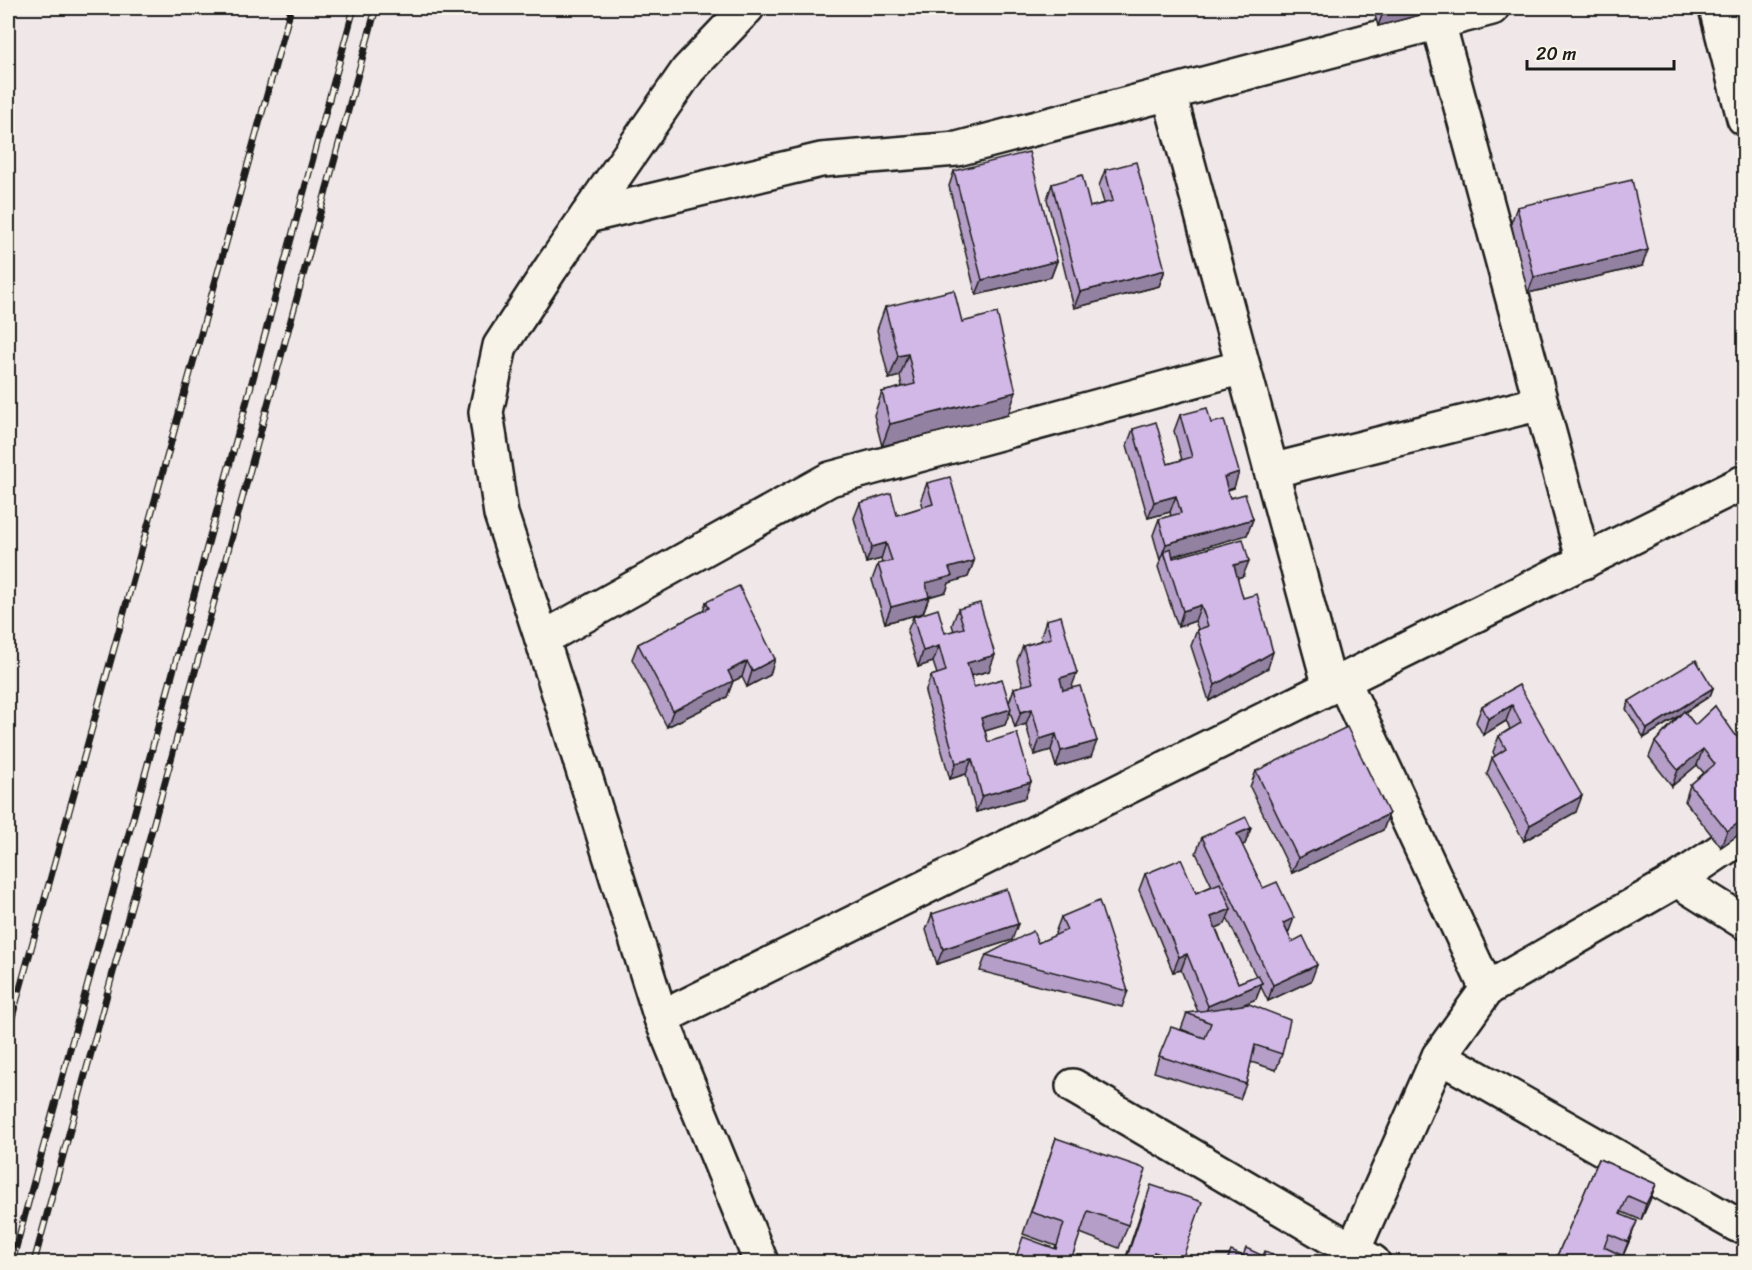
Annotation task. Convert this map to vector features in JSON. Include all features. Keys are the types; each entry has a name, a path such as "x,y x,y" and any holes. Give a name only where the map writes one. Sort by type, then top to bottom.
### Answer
{"street":[{"path":"747,8 688,70 500,346 486,412 501,514 661,1018 761,1263"},
{"path":"587,216 821,160 957,149 1492,8"},
{"path":"1716,8 1744,118"},
{"path":"1438,22 1584,562"},
{"path":"1169,93 1271,471 1337,684 1487,989"},
{"path":"542,639 830,479 1243,367"},
{"path":"1271,471 1541,403"},
{"path":"661,1018 1744,482"},
{"path":"1073,1086 1358,1259 1439,1056 1487,989 1677,880 1744,835"},
{"path":"1677,880 1744,922"},
{"path":"1439,1056 1737,1225"}],"building":[{"path":"1029,152 1057,261 982,280 954,171"},
{"path":"1136,162 1165,270 1080,292 1052,184 1082,175 1090,207 1113,201 1105,170"},
{"path":"1632,180 1648,250 1534,277 1517,207"},
{"path":"954,290 962,322 997,313 1016,392 890,424 882,392 915,384 908,354 898,356 885,307"},
{"path":"1207,408 1211,423 1224,420 1239,472 1224,477 1230,498 1245,494 1253,519 1166,544 1159,519 1181,513 1176,496 1154,502 1133,429 1156,422 1168,464 1192,457 1180,415"},
{"path":"950,477 974,561 949,568 952,576 926,583 929,597 891,607 878,564 892,561 886,543 872,547 860,503 891,493 897,515 933,504 927,483"},
{"path":"1243,539 1249,561 1234,565 1243,598 1257,594 1273,652 1215,685 1197,630 1208,626 1201,605 1183,611 1164,551 1171,548 1173,558"},
{"path":"739,586 775,659 752,671 747,661 728,671 733,681 673,711 638,644 709,608 706,602"},
{"path":"980,603 995,655 967,663 974,687 1002,679 1011,709 981,718 988,742 1017,733 1031,782 982,796 972,759 956,763 931,676 946,671 939,646 923,651 913,617 938,609 945,633 964,628 958,609"},
{"path":"1061,616 1077,673 1060,678 1063,690 1080,686 1097,741 1061,751 1056,734 1040,739 1032,709 1021,712 1014,688 1033,683 1023,646 1051,638 1046,620"},
{"path":"1696,660 1713,688 1647,729 1629,701"},
{"path":"1519,685 1582,796 1530,825 1492,758 1506,749 1499,736 1521,723 1512,705 1488,719 1482,706"},
{"path":"1715,706 1744,747 1744,819 1727,831 1690,785 1715,764 1703,749 1678,770 1655,742 1684,711 1695,725"},
{"path":"1347,727 1389,814 1298,858 1256,771"},
{"path":"1246,817 1251,828 1237,834 1263,888 1277,882 1294,918 1283,923 1292,942 1303,936 1317,965 1273,985 1202,837"},
{"path":"1181,859 1196,893 1220,883 1231,909 1211,917 1238,983 1258,975 1262,983 1208,1006 1187,954 1179,957 1145,874"},
{"path":"1007,889 1018,924 943,949 932,914"},
{"path":"1099,901 1128,991 986,955 1033,931 1038,943 1067,930 1061,917"},
{"path":"1249,1004 1290,1020 1282,1054 1255,1045 1246,1084 1159,1056 1171,1027 1205,1038 1211,1023 1187,1013"},
{"path":"1056,1138 1146,1169 1128,1225 1088,1211 1070,1263 1014,1263 1023,1237 1056,1249 1064,1223 1031,1212"},
{"path":"1599,1159 1656,1184 1646,1204 1628,1196 1620,1214 1637,1221 1628,1242 1609,1234 1604,1247 1621,1255 1618,1263 1554,1263"},
{"path":"1151,1185 1202,1202 1181,1263 1162,1263 1165,1256 1154,1252 1150,1263 1132,1263 1126,1260"},
{"path":"1246,1248 1263,1256 1265,1251 1293,1263 1226,1263 1231,1251 1243,1256"}],"railway":[{"path":"8,1032 291,8"},
{"path":"12,1262 354,8"},
{"path":"34,1262 376,8"}]}
